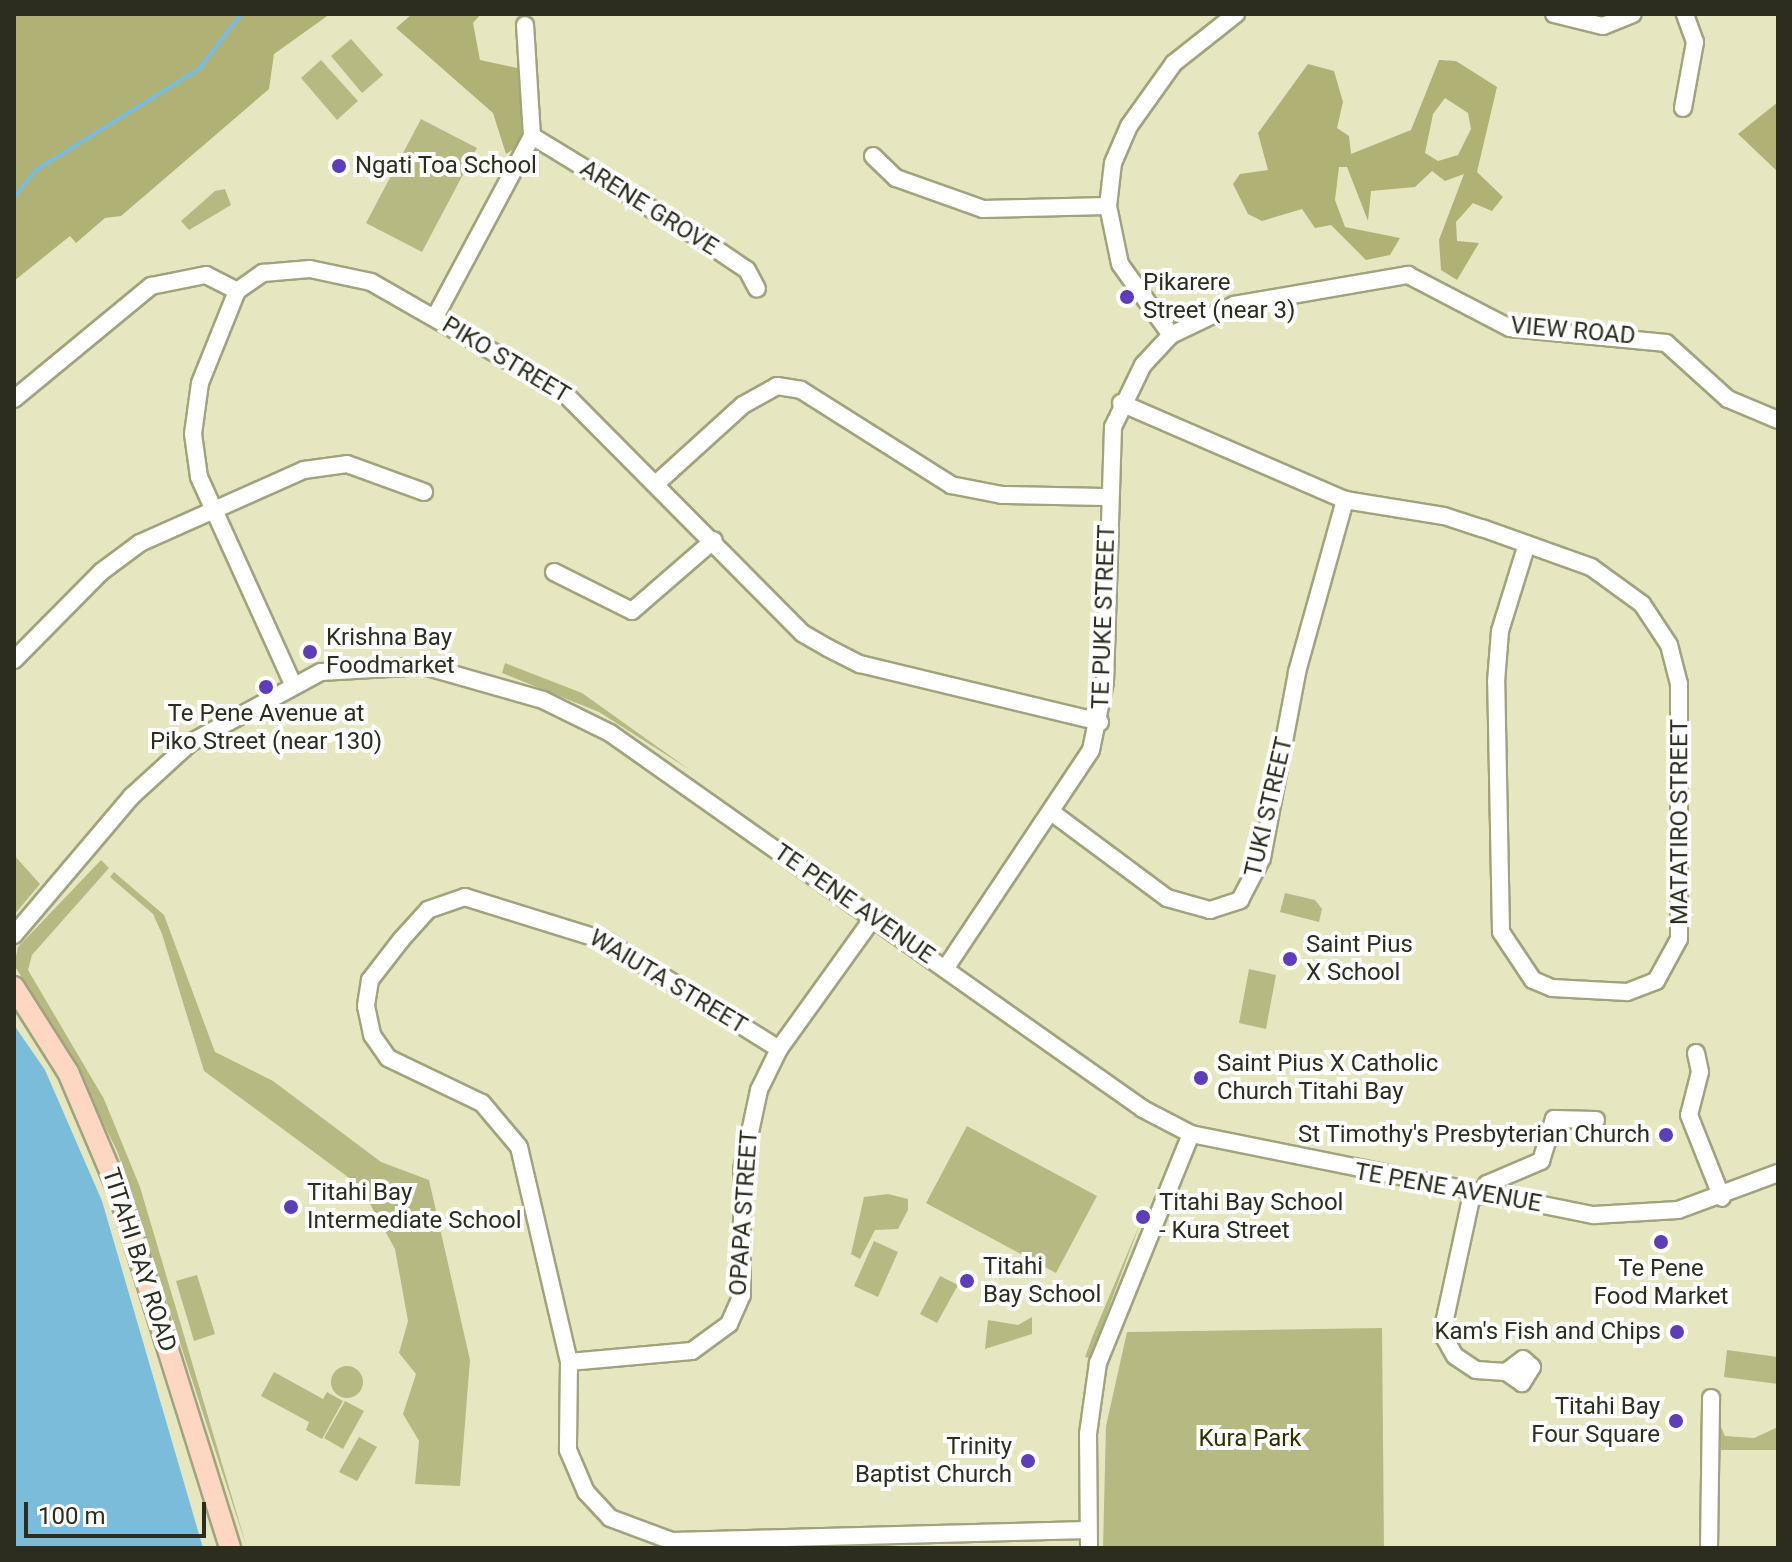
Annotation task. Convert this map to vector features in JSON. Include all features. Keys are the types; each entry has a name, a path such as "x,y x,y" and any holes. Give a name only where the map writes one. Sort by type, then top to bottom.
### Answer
{"main road":[{"name":"TITAHI BAY ROAD","path":"14,987 68,1072 118,1190 230,1548"}],"street":[{"path":"1171,335 1120,264 1108,206 1121,143 1151,92 1236,14"},
{"path":"1554,14 1603,26 1633,14"},
{"path":"1683,108 1695,42 1685,14"},
{"path":"435,317 532,136 525,25"},
{"name":"ARENE GROVE","path":"532,136 747,270 757,289"},
{"path":"873,156 896,178 983,209 1108,206"},
{"name":"PIKO STREET","path":"237,291 274,271 329,270 371,282 563,392 658,482 802,633 860,664 1100,722"},
{"path":"14,399 151,286 206,275 237,291 194,411 199,477 292,682"},
{"name":"VIEW ROAD","path":"1171,335 1234,305 1408,275 1510,328 1666,343 1728,399 1778,420"},
{"name":"TE PUKE STREET","path":"945,969 1081,772 1100,722 1110,444 1121,403 1171,335"},
{"path":"658,482 743,405 777,386 801,390 951,485 1002,495 1108,497"},
{"name":"MATATIRO STREET","path":"1121,403 1345,500 1444,516 1527,544 1616,580 1660,628 1675,664 1679,939 1656,981 1627,992 1552,988 1533,980 1501,932 1496,682 1500,631 1527,544"},
{"path":"14,660 114,561 214,510 328,463 362,467 424,492"},
{"name":"TUKI STREET","path":"1054,814 1167,898 1210,910 1240,900 1262,858 1297,672 1345,500"},
{"path":"554,572 632,611 714,540"},
{"name":"TE PENE AVENUE","path":"14,935 167,761 292,682 347,666 395,663 456,672 543,700 610,733 1143,1109 1191,1134 1476,1195 1609,1215 1651,1215 1722,1198 1778,1173"},
{"name":"WAIUTA STREET","path":"779,1049 606,941 483,900 453,898 428,910 381,963 366,1006 372,1035 388,1058 482,1103 519,1147 569,1362 572,1463 598,1507 638,1533 672,1541 1088,1530"},
{"name":"OPAPA STREET","path":"569,1362 692,1351 729,1324 742,1295 744,1147 779,1049 873,918"},
{"path":"1696,1053 1700,1072 1689,1115 1722,1198"},
{"path":"1506,1372 1468,1366 1442,1333 1476,1195 1487,1184 1541,1161 1554,1119 1596,1120"},
{"path":"1089,1548 1088,1434 1098,1363 1191,1134"},
{"path":"1709,1548 1705,1433 1711,1398"}],"green space":[{"path":"14,14 330,14 274,54 269,89 121,216 105,218 76,243 70,236 14,281"},
{"path":"412,14 481,14 473,23 480,60 522,69 522,133 515,148 506,154 493,113 396,28"},
{"path":"351,39 383,75 362,93 331,56"},
{"path":"321,60 358,101 337,120 301,78"},
{"path":"1439,60 1456,61 1497,87 1477,172 1503,197 1492,211 1473,203 1456,222 1457,241 1479,243 1457,280 1441,270 1439,240 1464,174 1445,181 1432,171 1415,187 1371,191 1368,221 1347,167 1339,167 1335,200 1345,227 1400,238 1390,255 1366,260 1331,225 1315,228 1302,209 1262,221 1248,214 1233,184 1240,174 1268,170 1258,133 1308,64 1334,71 1343,102 1337,128 1349,136 1351,154 1411,130","holes":["1445,98 1468,113 1471,129 1458,155 1438,161 1425,153 1433,114"]},
{"path":"1778,102 1778,172 1738,134"},
{"path":"421,119 477,148 422,252 366,223"},
{"path":"225,189 231,205 189,230 181,221 215,191"},
{"path":"505,663 582,693 690,770 599,712 502,673"},
{"path":"14,855 40,884 14,915"},
{"path":"101,860 109,868 32,955 28,970 104,1099 140,1187 247,1548 118,1153 65,1045 14,965 18,947"},
{"path":"114,872 164,915 215,1052 273,1081 381,1162 429,1180 470,1360 460,1486 415,1484 419,1441 403,1414 416,1374 399,1353 408,1321 395,1249 360,1186 204,1071 153,914 110,877"},
{"path":"1285,893 1315,900 1322,909 1319,922 1280,912"},
{"path":"1249,969 1276,975 1266,1029 1239,1023"},
{"path":"967,1126 1097,1196 1056,1273 926,1203"},
{"path":"888,1194 908,1199 908,1210 898,1229 875,1230 860,1259 851,1254 864,1197"},
{"path":"1141,1221 1090,1358 1085,1357 1093,1335"},
{"path":"874,1241 898,1252 878,1297 854,1286"},
{"path":"197,1275 215,1334 194,1341 176,1281"},
{"path":"940,1276 958,1285 937,1323 920,1314"},
{"path":"1032,1317 1032,1334 985,1349 988,1320 1018,1325"},
{"name":"Kura Park","path":"1382,1328 1384,1548 1103,1548 1106,1426 1127,1332"},
{"path":"1727,1350 1778,1357 1778,1384 1724,1377"},
{"path":"347,1366 358,1371 363,1382 358,1393 347,1398 336,1393 331,1382 336,1371"},
{"path":"274,1372 323,1399 327,1392 343,1401 322,1439 306,1430 309,1422 261,1396"},
{"path":"345,1401 364,1411 343,1449 324,1438"},
{"path":"1721,1427 1725,1436 1754,1438 1778,1427 1778,1450 1721,1450"},
{"path":"359,1437 377,1447 357,1481 339,1472"}],"water":[{"path":"14,1025 45,1070 102,1201 203,1548 14,1548"}],"waterway":[{"path":"14,197 36,170 199,69 241,14"}],"place":[{"name":"Ngati Toa School","path":"339,166"},
{"name":"Pikarere Street (near 3)","path":"1127,297"},
{"name":"Krishna Bay Foodmarket","path":"310,652"},
{"name":"Te Pene Avenue at Piko Street (near 130)","path":"266,687"},
{"name":"Saint Pius X School","path":"1290,959"},
{"name":"Saint Pius X Catholic Church Titahi Bay","path":"1201,1078"},
{"name":"St Timothy's Presbyterian Church","path":"1666,1135"},
{"name":"Titahi Bay Intermediate School","path":"291,1207"},
{"name":"Titahi Bay School - Kura Street","path":"1143,1217"},
{"name":"Te Pene Food Market","path":"1661,1242"},
{"name":"Titahi Bay School","path":"967,1281"},
{"name":"Kam's Fish and Chips","path":"1677,1332"},
{"name":"Titahi Bay Four Square","path":"1676,1421"},
{"name":"Trinity Baptist Church","path":"1028,1461"}]}
